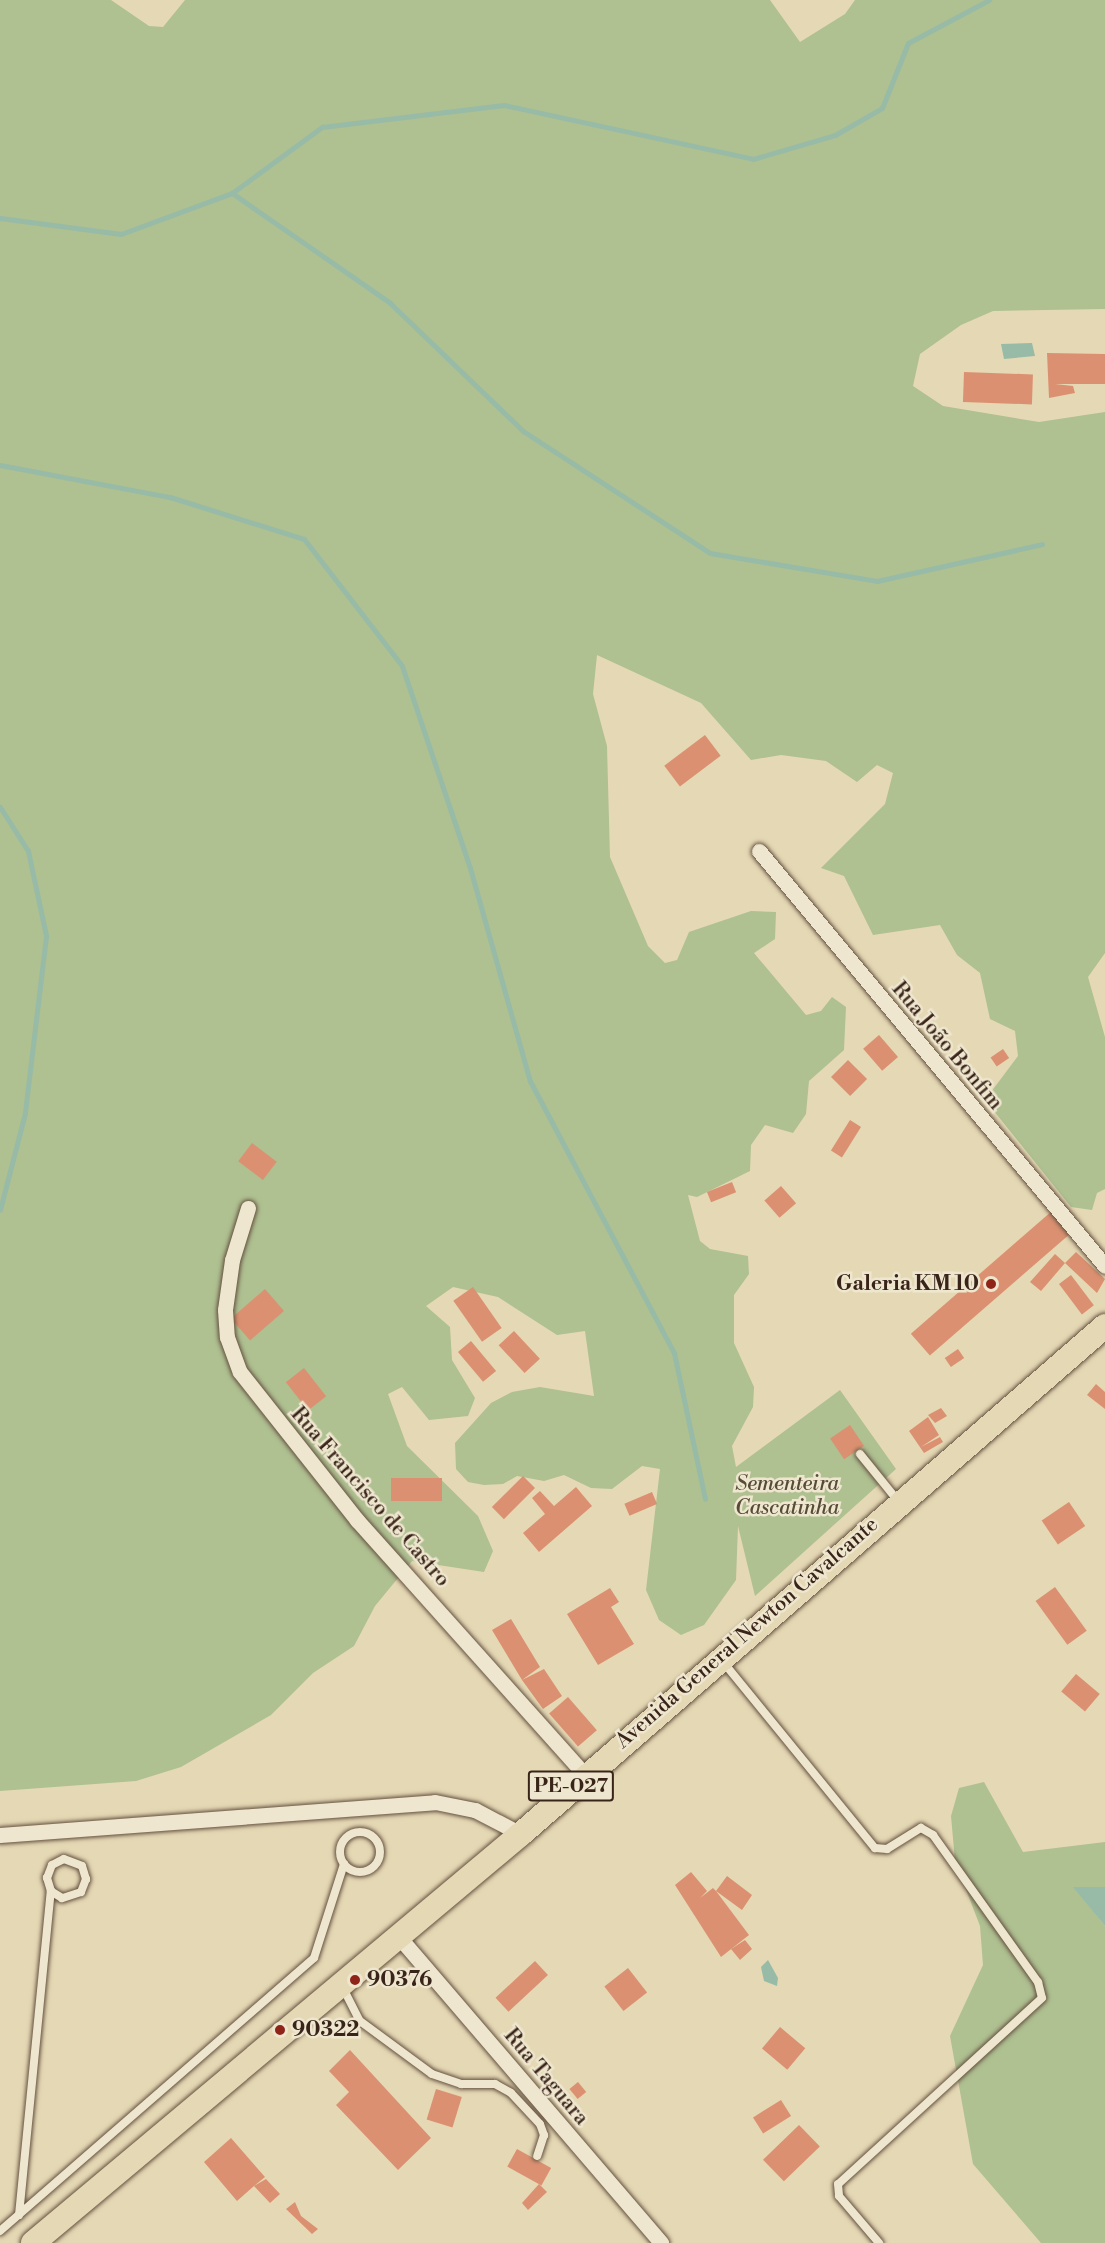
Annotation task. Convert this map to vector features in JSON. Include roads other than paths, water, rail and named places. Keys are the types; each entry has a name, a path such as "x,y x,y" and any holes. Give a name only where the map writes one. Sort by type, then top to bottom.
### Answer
{"main road":[{"name":"Avenida General Newton Cavalcante","path":"33,2243 521,1833 584,1774 1105,1326"}],"street":[{"name":"Rua João Bonfim","path":"759,851 1105,1266"},
{"name":"Rua Francisco de Castro","path":"248,1208 232,1260 225,1310 227,1337 240,1372 350,1513 584,1774"},
{"path":"0,1835 435,1802 475,1810 521,1833"},
{"name":"Rua Taguara","path":"399,1937 661,2243"}],"lane":[{"path":"860,1454 899,1502"},
{"path":"719,1658 875,1848 887,1849 921,1828 933,1834 1038,1982 1042,1998 843,2177 839,2196 879,2243"},
{"path":"0,2231 314,1958 344,1864 340,1851 345,1839 357,1832 375,1839 378,1859 369,1869 356,1871 344,1864"},
{"path":"19,2215 51,1891 47,1878 57,1861 71,1859 82,1866 86,1879 81,1892 62,1898 51,1891"},
{"path":"341,1984 360,2021 432,2074 461,2084 495,2084 511,2093 540,2124 544,2135 537,2156"}],"waterway":[{"path":"0,218 121,234 232,193 322,127 504,105 753,159 835,135 882,108 908,43 989,0"},
{"path":"232,193 390,303 523,431 710,553 877,581 1042,544"},
{"path":"0,465 170,497 304,539 402,666 470,868 530,1081 674,1353 705,1499"},
{"path":"0,807 28,851 46,936 25,1113 0,1210"}],"place":[{"name":"Galeria KM 10","path":"991,1284"},
{"name":"90376","path":"355,1980"},
{"name":"90322","path":"280,2030"}],"park label":[{"name":"Sementeira Cascatinha","path":"787,1496"}]}
